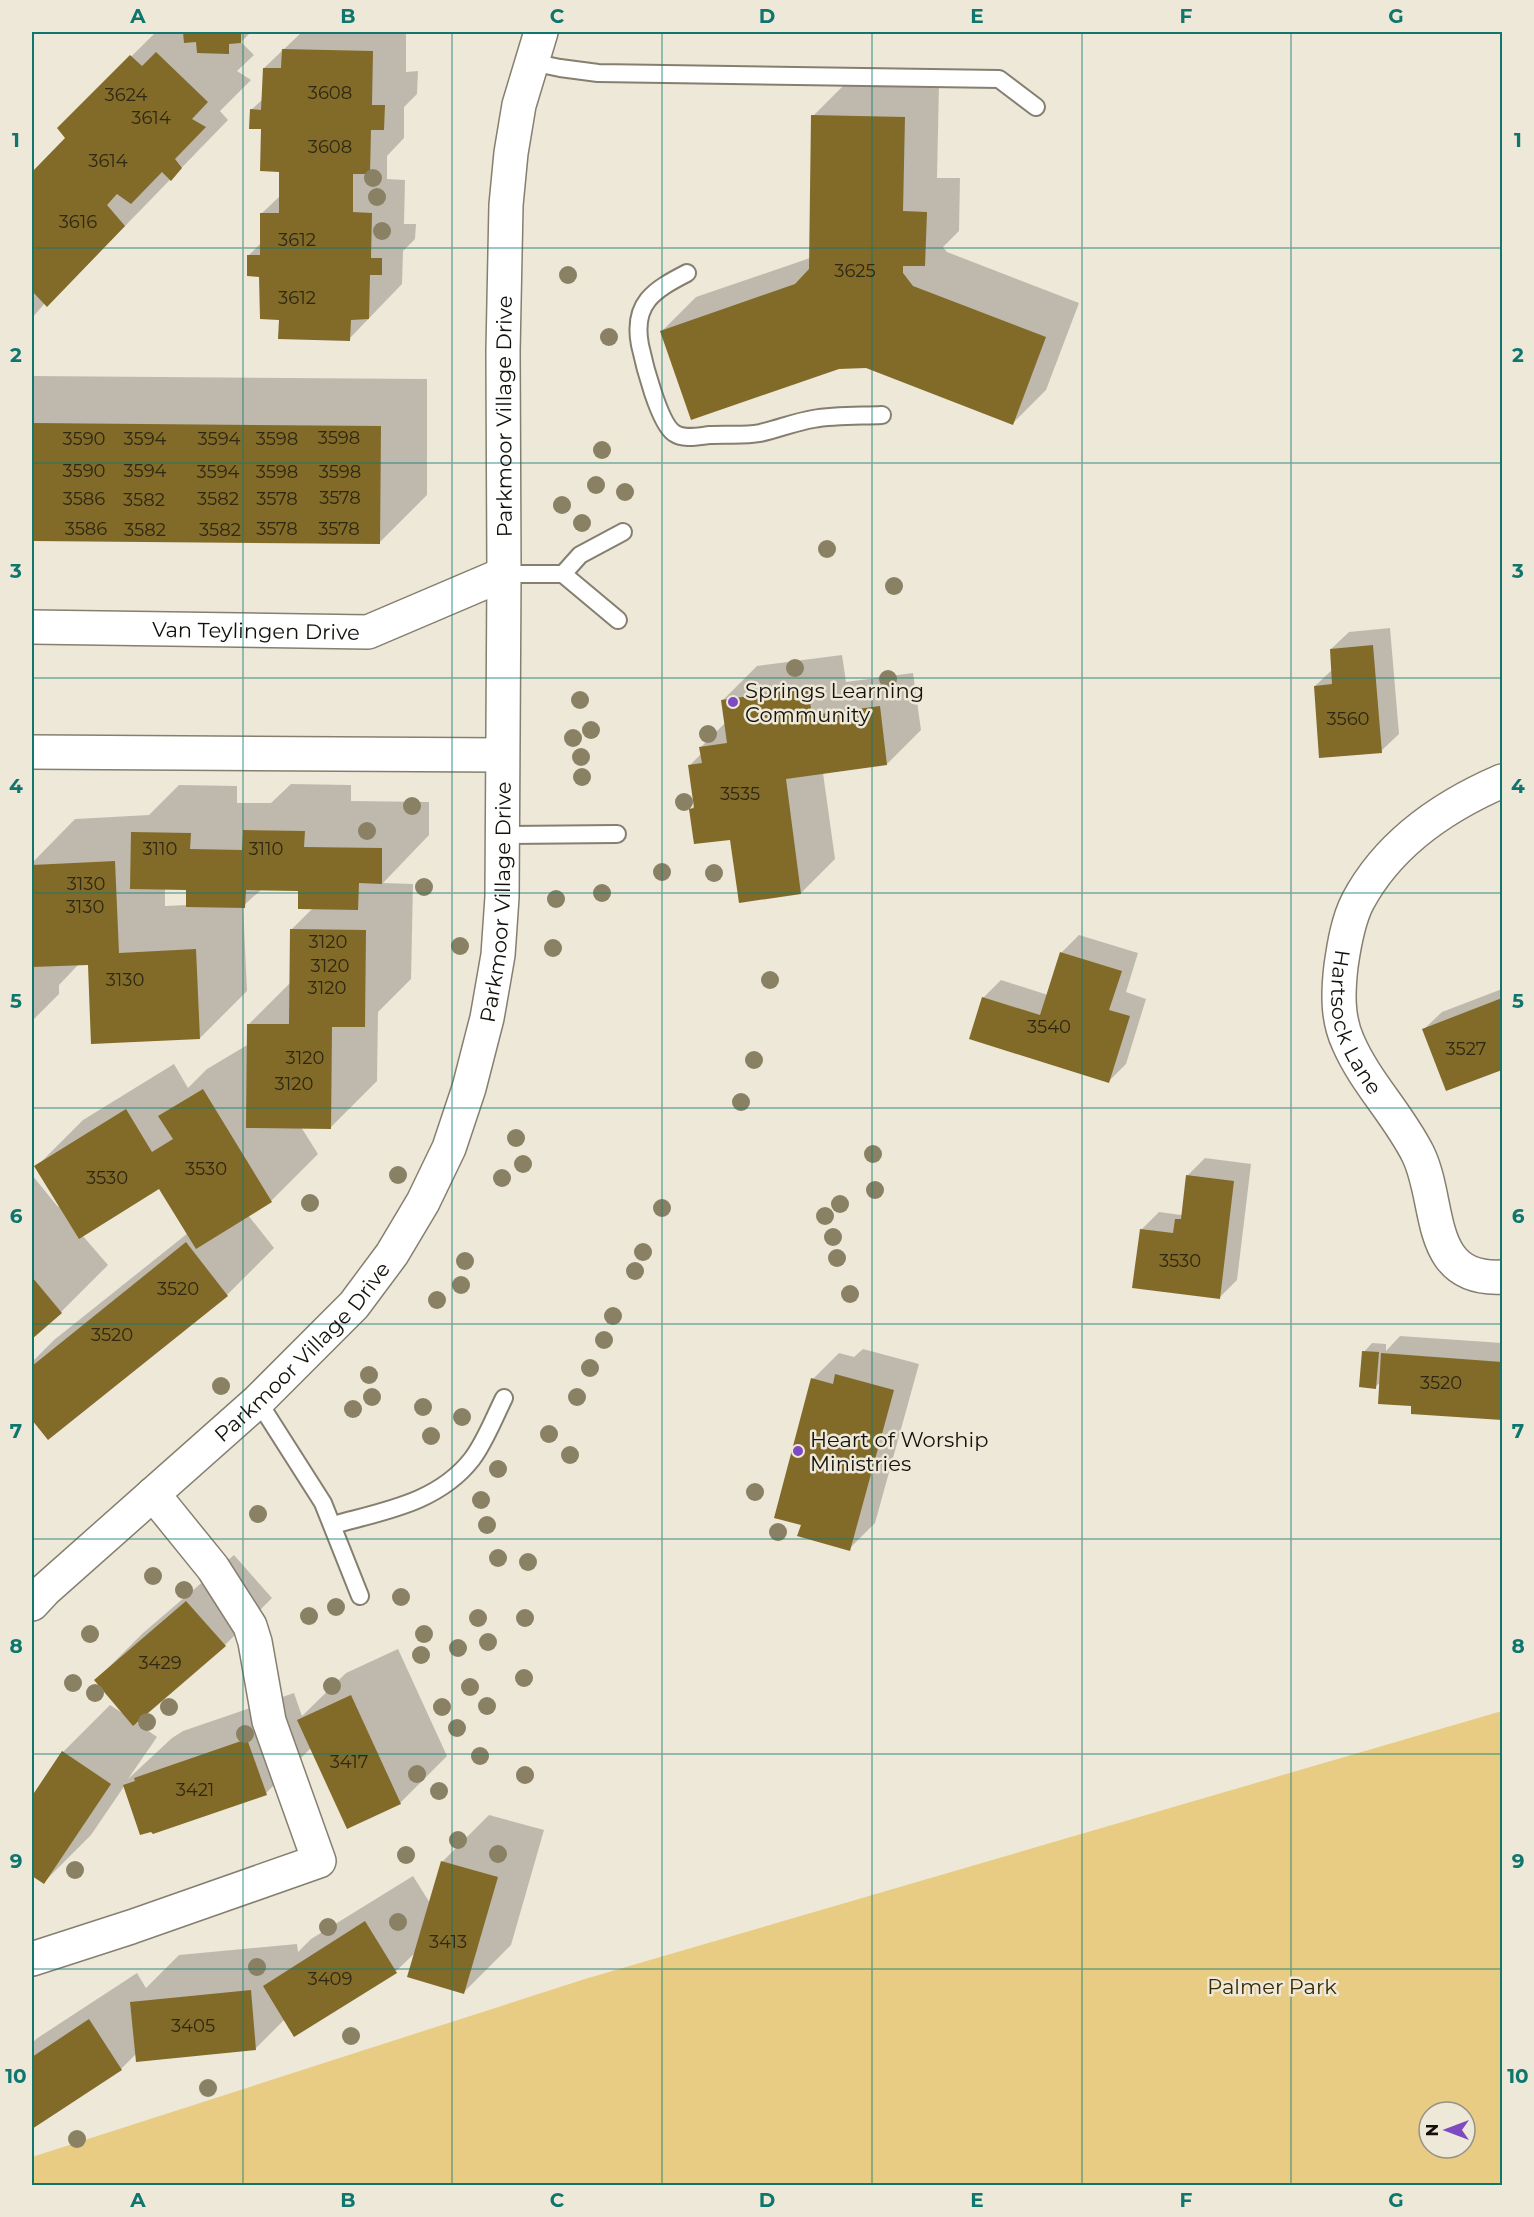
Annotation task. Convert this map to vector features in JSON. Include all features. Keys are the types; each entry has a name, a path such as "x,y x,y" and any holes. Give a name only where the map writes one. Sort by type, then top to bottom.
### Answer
{"street":[{"name":"Parkmoor Village Drive","path":"36,1589 153,1494 258,1401 354,1305 402,1237 423,1202 449,1148 469,1088 487,1018 498,955 502,897 503,351 506,205 519,105 536,46"},
{"name":"Van Teylingen Drive","path":"32,627 368,632 504,574"},
{"path":"32,752 502,756"},
{"name":"Hartsock Lane","path":"1503,782 1455,805 1420,828 1370,882 1358,901 1348,927 1338,1005 1348,1042 1418,1155 1432,1200 1438,1235 1445,1251 1453,1261 1479,1276 1503,1277"},
{"path":"32,1959 320,1861 268,1721 255,1642 250,1626 213,1568 153,1494"}],"lane":[{"path":"536,46 560,68 598,73 999,79 1036,107"},
{"path":"687,273 664,285 648,297 640,315 639,337 643,361 662,416 667,426 676,435 685,437 760,433 815,418 882,415"},
{"path":"563,574 580,555 623,532"},
{"path":"504,574 563,574 618,620"},
{"path":"502,835 617,834"},
{"path":"333,1526 397,1508 429,1496 444,1486 472,1459 504,1398"},
{"path":"258,1401 323,1503 360,1596"}],"green space":[{"name":"Palmer Park","path":"1502,1711 1502,2185 32,2185 32,2157 585,1979"}],"building":[{"path":"183,32 241,32 241,43 229,44 229,54 197,53 196,42 184,43"},
{"path":"282,49 373,51 372,105 385,105 384,130 371,130 370,174 353,174 353,212 372,213 371,258 382,258 382,275 370,275 369,319 351,320 350,341 278,339 279,320 260,319 259,277 247,276 247,255 260,255 260,213 279,213 279,172 260,171 261,129 249,129 250,109 261,110 263,68 281,68"},
{"path":"156,52 208,102 192,119 206,127 175,159 182,168 171,181 162,172 131,204 117,194 107,205 125,226 47,307 32,291 32,172 65,138 57,128 130,55 142,66"},
{"path":"811,115 905,117 903,211 927,212 925,266 903,266 903,273 913,286 1046,337 1013,425 866,368 839,369 691,420 660,331 795,284 809,269"},
{"path":"32,423 381,426 380,544 32,541"},
{"path":"1373,645 1382,753 1319,758 1314,686 1332,684 1330,649"},
{"path":"808,688 812,715 880,706 887,765 786,779 801,894 739,903 730,840 694,844 689,809 694,808 688,765 702,763 699,747 727,743 721,700"},
{"path":"243,830 305,831 304,847 382,848 382,884 359,883 358,910 298,909 298,891 246,890 245,908 186,907 186,890 130,889 131,832 191,833 190,849 242,850"},
{"path":"115,861 119,953 196,949 200,1039 91,1044 88,965 32,967 32,865"},
{"path":"290,929 366,930 365,1027 332,1027 331,1129 246,1128 247,1024 289,1024"},
{"path":"1060,952 1122,971 1109,1010 1130,1016 1109,1083 969,1039 982,997 1040,1015"},
{"path":"1502,998 1502,1070 1446,1091 1422,1029"},
{"path":"203,1089 272,1202 196,1249 159,1189 79,1239 34,1166 126,1109 152,1152 173,1139 158,1116"},
{"path":"1186,1175 1234,1181 1220,1299 1132,1288 1140,1229 1173,1233 1175,1219 1181,1219"},
{"path":"186,1242 228,1296 48,1440 32,1420 32,1366"},
{"path":"32,1277 62,1313 32,1339"},
{"path":"1362,1351 1379,1352 1376,1389 1359,1387"},
{"path":"1381,1353 1502,1362 1502,1420 1411,1414 1411,1406 1378,1404"},
{"path":"835,1374 894,1390 850,1551 797,1536 801,1525 774,1518 811,1378 833,1384"},
{"path":"186,1601 226,1646 133,1726 94,1680"},
{"path":"351,1695 401,1804 347,1829 297,1720"},
{"path":"247,1739 267,1795 153,1834 151,1832 140,1835 123,1785 135,1781 134,1778"},
{"path":"62,1751 111,1784 44,1884 32,1876 32,1796"},
{"path":"441,1861 498,1877 464,1994 407,1977"},
{"path":"365,1921 397,1973 294,2037 263,1986"},
{"path":"251,1990 256,2050 136,2062 130,2002"},
{"path":"89,2019 122,2070 32,2129 32,2057"}],"place":[{"name":"Springs Learning Community","path":"733,702"},
{"name":"Heart of Worship Ministries","path":"798,1451"}]}
